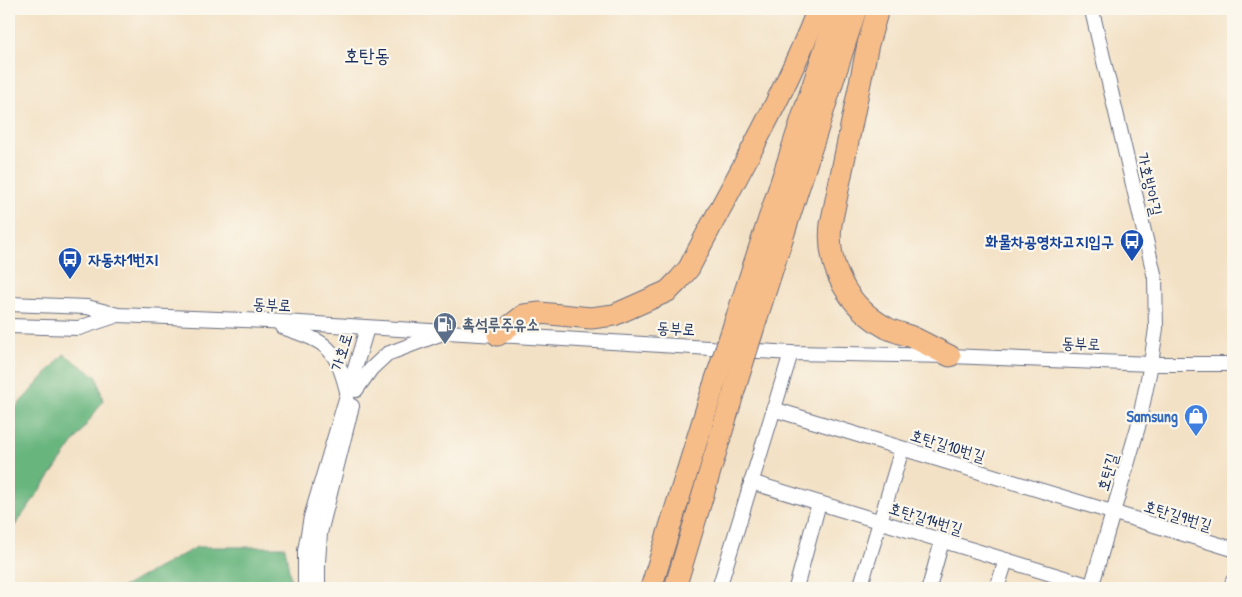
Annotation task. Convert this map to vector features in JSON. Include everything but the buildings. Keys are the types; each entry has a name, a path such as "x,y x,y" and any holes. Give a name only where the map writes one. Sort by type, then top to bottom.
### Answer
{"highway":[{"path":"675,588 734,390 747,317 836,12"},
{"path":"498,335 524,315 540,313 591,318 614,315 661,294 680,280 689,268 795,64 836,12"},
{"path":"877,13 868,44 831,224 830,244 833,264 843,286 866,314 889,330 911,337 950,356"},
{"path":"651,588 713,388 747,317"}],"street":[{"name":"가호방아길","path":"1093,15 1155,278 1156,328 1151,364"},
{"name":"동부로","path":"9,304 87,306 118,315 268,321 791,353 950,356 1151,364 1233,364"},
{"name":"동부로","path":"9,326 79,328 118,315"},
{"path":"268,321 318,340 333,353 352,391 387,354 446,332"},
{"name":"가호로","path":"305,588 305,552 311,517 366,351 367,328"},
{"path":"719,588 791,353"},
{"name":"호탄길","path":"1094,588 1138,427 1151,364"},
{"name":"가호로","path":"318,588 320,533 352,391"},
{"name":"호탄길10번길","path":"773,409 1114,514"},
{"path":"860,588 902,449"},
{"name":"호탄길14번길","path":"751,482 1094,588"},
{"path":"796,588 819,503"},
{"name":"호탄길9번길","path":"1114,514 1233,549"},
{"path":"928,588 942,541"},
{"path":"997,588 1006,560"},
{"path":"1231,588 1233,581"}],"green space":[{"path":"64,354 97,377 103,401 9,534 9,415"},
{"path":"197,547 285,547 292,588 121,588"}],"place":[{"name":"화물차공영차고지입구","path":"1132,262"},
{"name":"자동차1번지","path":"70,280"},
{"name":"촉석루주유소","path":"445,345"},
{"name":"Samsung","path":"1196,437"}],"district":[{"name":"호탄동","path":"367,55"}]}
